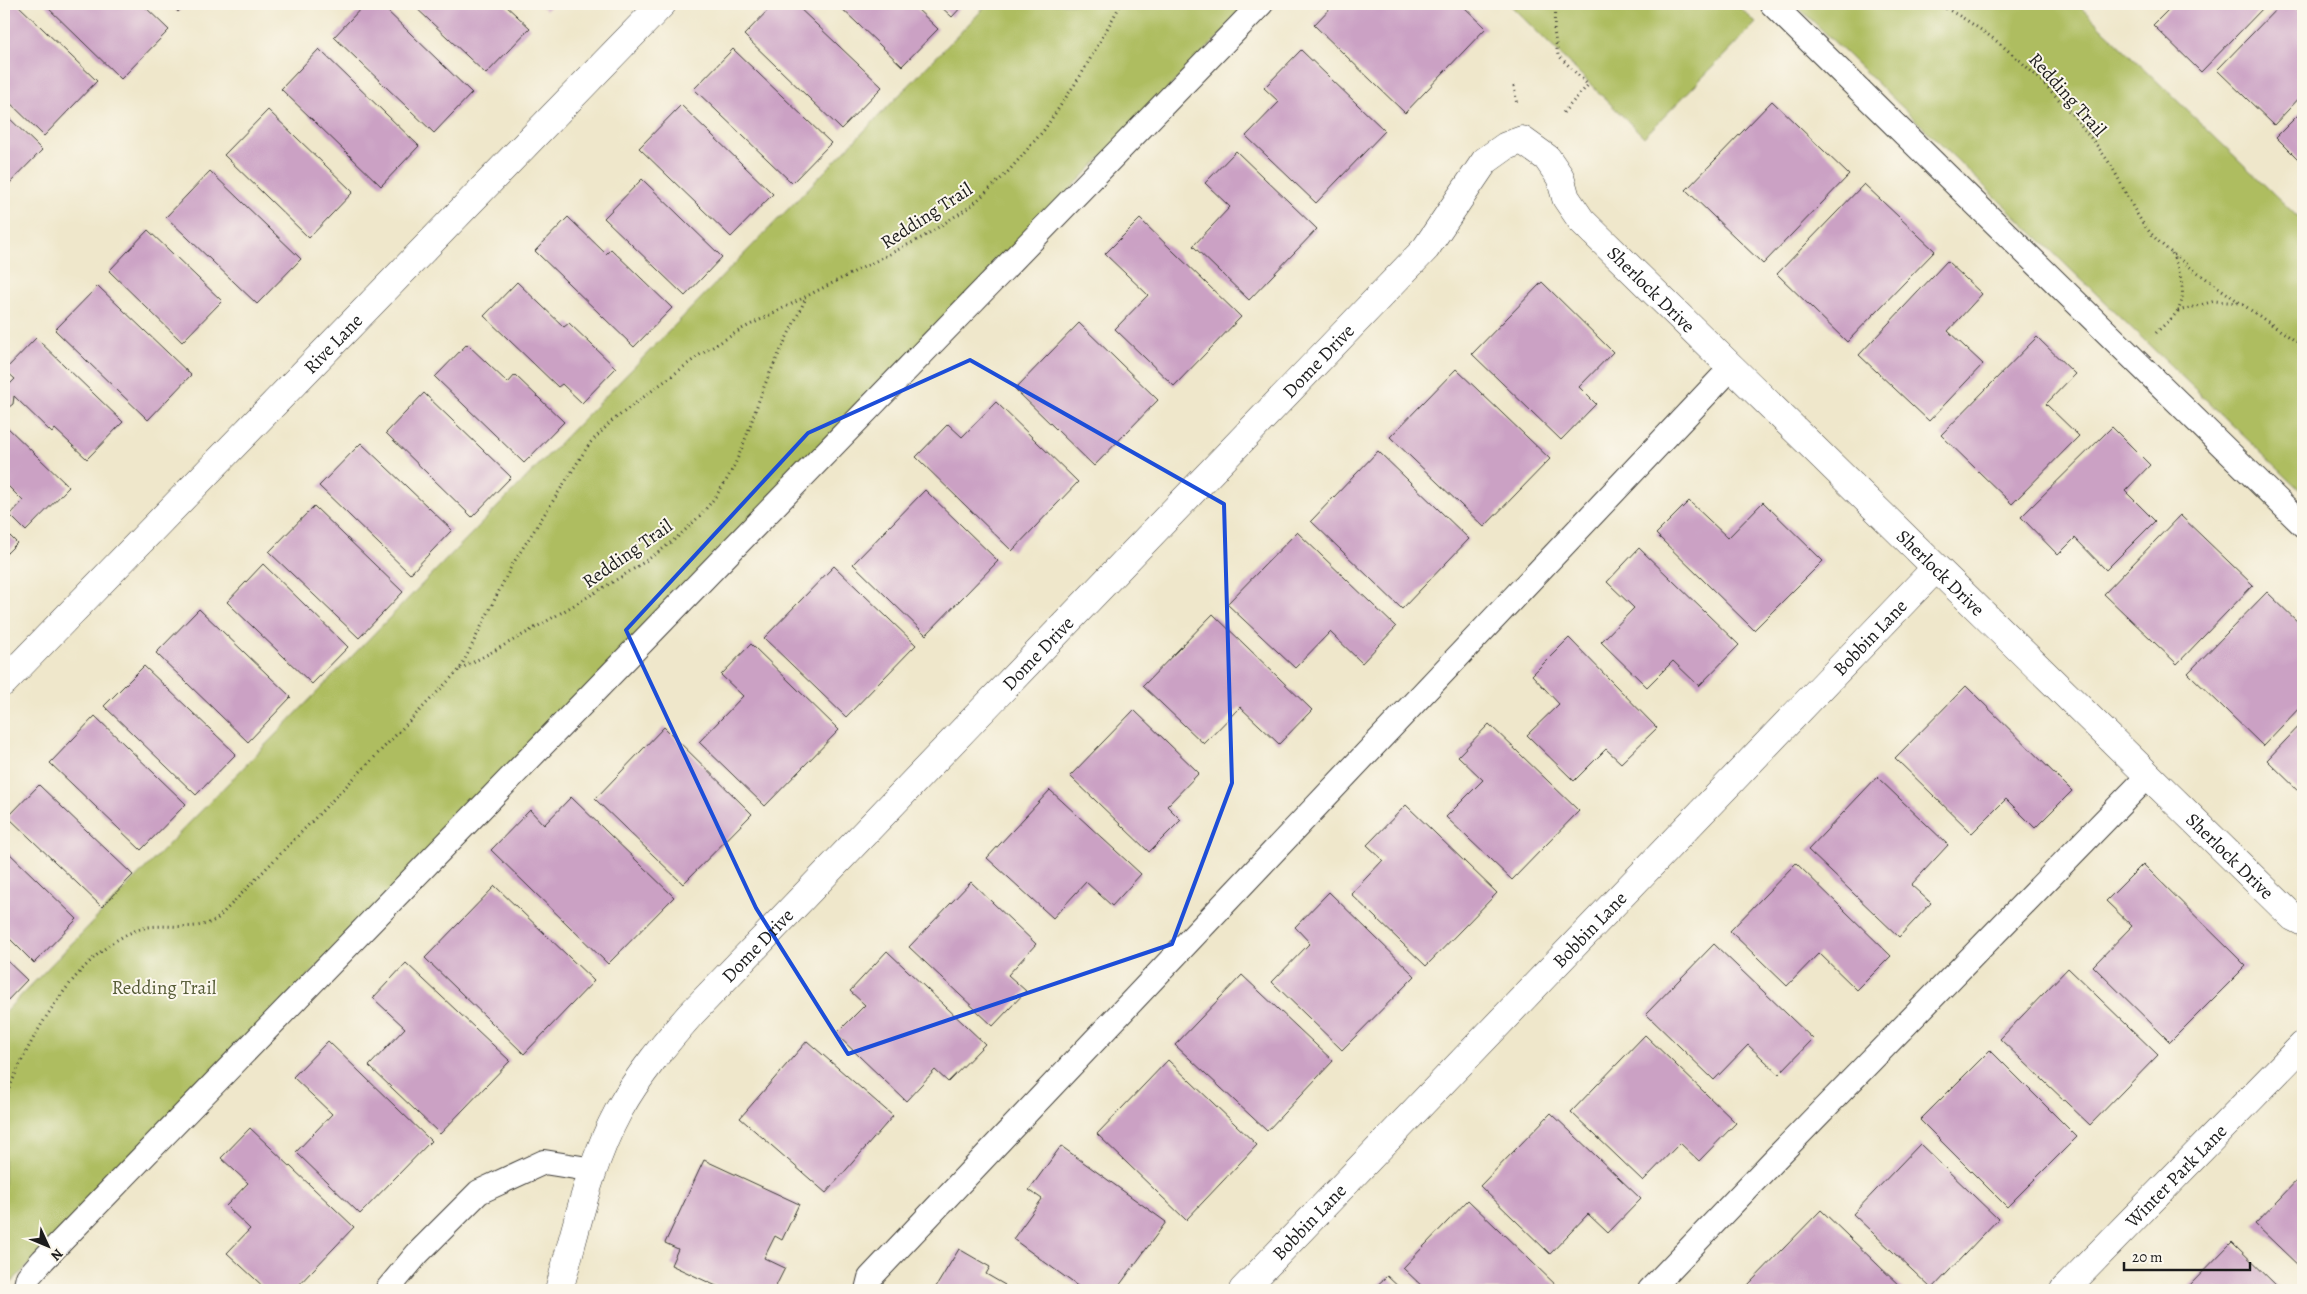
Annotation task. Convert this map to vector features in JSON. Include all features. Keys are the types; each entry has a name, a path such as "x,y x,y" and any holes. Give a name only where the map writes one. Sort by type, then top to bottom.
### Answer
{"street":[{"name":"Rive Lane","path":"4,682 662,4"},
{"name":"Dome Drive","path":"559,1290 594,1170 619,1110 649,1062 690,1015 1426,248 1485,161 1506,146 1522,140 1546,158 1560,178 1566,198 1581,220"},
{"name":"Sherlock Drive","path":"1581,220 1935,569 2293,917 2303,922"},
{"name":"Bobbin Lane","path":"1243,1290 1935,569"},
{"name":"Winter Park Lane","path":"2064,1290 2296,1052"}],"lane":[{"path":"25,1290 28,1277 43,1260 1261,4"},
{"path":"1772,4 2303,525"},
{"path":"867,1290 870,1278 1731,368"},
{"path":"1650,1290 2149,775"},
{"path":"387,1290 417,1254 479,1192 544,1162 594,1170"}],"path":[{"name":"Redding Trail","path":"4,1102 29,1044 50,1011 94,959 116,940 140,929 210,924 218,918 460,669 512,565 590,443 612,421 698,356 742,330 923,238 970,206 1007,173 1044,130 1081,75 1121,4"},
{"path":"1555,4 1554,31 1558,55 1588,85 1562,114"},
{"name":"Redding Trail","path":"1937,4 1961,16 2007,49 2076,118 2107,160 2148,230 2171,253 2238,303 2303,346"},
{"name":"Redding Trail","path":"2171,253 2182,278 2178,311"},
{"name":"Redding Trail","path":"460,669 526,634 630,572 665,548 696,520 722,487 737,459 765,386 806,297"},
{"path":"2132,357 2178,311 2215,301 2238,303"}],"highlighted area":[{"path":"970,360 1224,504 1232,783 1172,944 848,1054 756,908 626,630 808,433"}],"green space":[{"name":"Redding Trail","path":"988,4 1250,4 4,1290 4,1013"},
{"path":"1511,4 1736,4 1756,23 1644,137"},
{"path":"1795,4 2077,4 2303,222 2303,493"}],"building":[{"path":"4,4 17,4 97,81 44,136 4,97"},
{"path":"44,4 142,4 169,30 121,79"},
{"path":"170,4 186,4 178,12"},
{"path":"365,4 380,4 472,93 434,133 334,37"},
{"path":"412,4 504,4 530,28 486,74"},
{"path":"540,4 553,4 546,10"},
{"path":"774,4 795,4 882,87 841,129 744,35"},
{"path":"837,4 912,4 938,29 902,66"},
{"path":"938,4 964,4 952,17"},
{"path":"1334,4 1461,4 1486,28 1405,113 1314,25"},
{"path":"2174,4 2267,4 2201,72 2153,25"},
{"path":"2281,4 2291,4 2303,16 2303,94 2274,125 2217,70"},
{"path":"319,49 419,146 381,186 281,89"},
{"path":"733,49 831,143 792,183 694,89"},
{"path":"1301,50 1385,131 1316,203 1246,136 1279,102 1264,88"},
{"path":"1772,101 1849,175 1763,264 1686,190"},
{"path":"681,105 773,194 731,237 639,148"},
{"path":"268,110 353,192 309,238 224,155"},
{"path":"2303,110 2303,164 2276,137"},
{"path":"4,113 42,150 4,189"},
{"path":"1236,151 1317,229 1249,300 1193,246 1230,207 1205,183"},
{"path":"210,171 301,259 257,304 166,217"},
{"path":"642,179 722,257 685,296 604,218"},
{"path":"1864,184 1935,251 1847,342 1777,274"},
{"path":"568,217 606,254 611,249 672,308 634,347 535,251"},
{"path":"1140,219 1241,317 1174,386 1115,329 1148,295 1105,254"},
{"path":"148,230 222,301 182,342 109,271"},
{"path":"1947,261 1982,294 1948,331 1983,364 1929,421 1859,355"},
{"path":"517,282 564,327 569,323 616,368 582,403 562,384 558,387 484,316"},
{"path":"1542,282 1613,352 1579,387 1596,404 1561,440 1472,354"},
{"path":"98,286 191,375 148,420 55,330"},
{"path":"1079,323 1158,400 1094,466 1015,389"},
{"path":"2037,337 2075,374 2046,404 2079,436 2012,504 1941,435"},
{"path":"36,338 123,422 87,459 55,429 52,433 14,396 13,404 4,411 4,390 15,379 5,370"},
{"path":"467,344 508,383 515,375 564,422 524,463 435,377"},
{"path":"1456,369 1550,459 1484,527 1390,437"},
{"path":"424,393 511,477 472,517 386,433"},
{"path":"996,402 1078,482 1012,551 916,457 948,424 962,437"},
{"path":"4,424 69,487 26,531 10,515 23,501 8,486 4,490"},
{"path":"2112,427 2150,465 2125,491 2155,521 2106,570 2075,538 2058,555 2021,517"},
{"path":"361,443 452,530 410,574 319,486"},
{"path":"1378,451 1469,539 1402,609 1311,521"},
{"path":"925,490 998,561 926,635 853,564"},
{"path":"1689,501 1728,538 1763,502 1823,561 1754,630 1656,534"},
{"path":"314,506 403,592 359,638 269,552"},
{"path":"2180,515 2253,585 2177,664 2104,594"},
{"path":"4,530 17,543 4,556"},
{"path":"1297,532 1396,627 1362,663 1330,632 1295,668 1227,604"},
{"path":"1639,548 1739,645 1699,686 1673,661 1647,687 1601,642 1634,608 1607,582"},
{"path":"263,564 348,647 312,684 227,602"},
{"path":"834,566 916,645 846,717 764,638"},
{"path":"2267,592 2303,627 2303,704 2263,746 2188,673"},
{"path":"199,609 291,697 248,742 156,653"},
{"path":"1213,614 1312,710 1279,744 1240,707 1204,744 1143,686"},
{"path":"1569,638 1657,728 1621,763 1606,749 1574,781 1527,735 1559,704 1532,675"},
{"path":"751,644 839,730 765,806 699,742 743,696 721,675"},
{"path":"144,666 236,754 196,795 104,706"},
{"path":"1966,686 2072,791 2035,828 2006,799 1972,833 1895,758"},
{"path":"1134,710 1199,773 1167,806 1181,820 1149,852 1070,776"},
{"path":"95,716 186,804 141,850 50,763"},
{"path":"2303,722 2303,795 2267,760"},
{"path":"1489,724 1579,811 1512,880 1446,817 1483,780 1458,756"},
{"path":"664,727 752,814 683,884 595,799"},
{"path":"1877,777 1948,845 1911,885 1931,903 1899,937 1808,850"},
{"path":"39,785 133,875 102,907 8,817"},
{"path":"1050,790 1141,874 1112,906 1086,882 1053,918 987,858"},
{"path":"571,797 674,897 608,964 491,850 530,810 544,825"},
{"path":"1406,805 1497,893 1426,966 1351,894 1383,860 1367,845"},
{"path":"4,848 77,919 34,963 4,933"},
{"path":"1796,863 1891,956 1857,990 1819,953 1787,986 1730,931"},
{"path":"2143,864 2246,966 2170,1042 2093,966 2132,926 2106,901"},
{"path":"971,882 1036,944 1008,975 1026,991 993,1026 909,947"},
{"path":"495,886 594,981 524,1054 425,958"},
{"path":"1329,892 1415,976 1342,1050 1272,982 1310,943 1295,927"},
{"path":"1714,944 1813,1039 1779,1074 1748,1045 1714,1080 1646,1014"},
{"path":"887,951 985,1044 948,1082 935,1070 906,1101 836,1034 865,1005 850,991"},
{"path":"4,958 27,980 4,1004"},
{"path":"406,963 510,1061 440,1134 369,1066 405,1028 373,998"},
{"path":"2068,968 2158,1055 2090,1125 2000,1039"},
{"path":"1242,975 1333,1061 1267,1131 1175,1045"},
{"path":"1645,1035 1736,1123 1699,1161 1680,1143 1643,1181 1571,1112"},
{"path":"328,1041 431,1141 360,1214 296,1152 332,1114 293,1077"},
{"path":"807,1041 893,1116 826,1193 740,1118"},
{"path":"1990,1050 2077,1137 2007,1207 1920,1120"},
{"path":"1168,1060 1257,1145 1186,1220 1097,1134"},
{"path":"1551,1113 1641,1199 1608,1233 1588,1214 1550,1254 1480,1186"},
{"path":"250,1128 354,1227 294,1290 267,1290 227,1253 250,1229 226,1206 248,1183 221,1158"},
{"path":"1920,1144 1998,1219 1932,1289 1853,1214"},
{"path":"1061,1146 1166,1222 1116,1290 1083,1290 1013,1239 1042,1199 1029,1190"},
{"path":"704,1160 799,1204 782,1240 775,1236 764,1258 785,1268 774,1290 725,1290 671,1265 678,1249 665,1243"},
{"path":"2301,1176 2303,1178 2303,1270 2255,1224"},
{"path":"1468,1200 1561,1290 1426,1290 1403,1268"},
{"path":"1821,1210 1904,1290 1754,1290 1748,1285"},
{"path":"2232,1242 2281,1290 2185,1290"},
{"path":"959,1249 990,1267 986,1274 1005,1285 1002,1290 934,1290"},
{"path":"1387,1276 1402,1290 1372,1290"}]}
